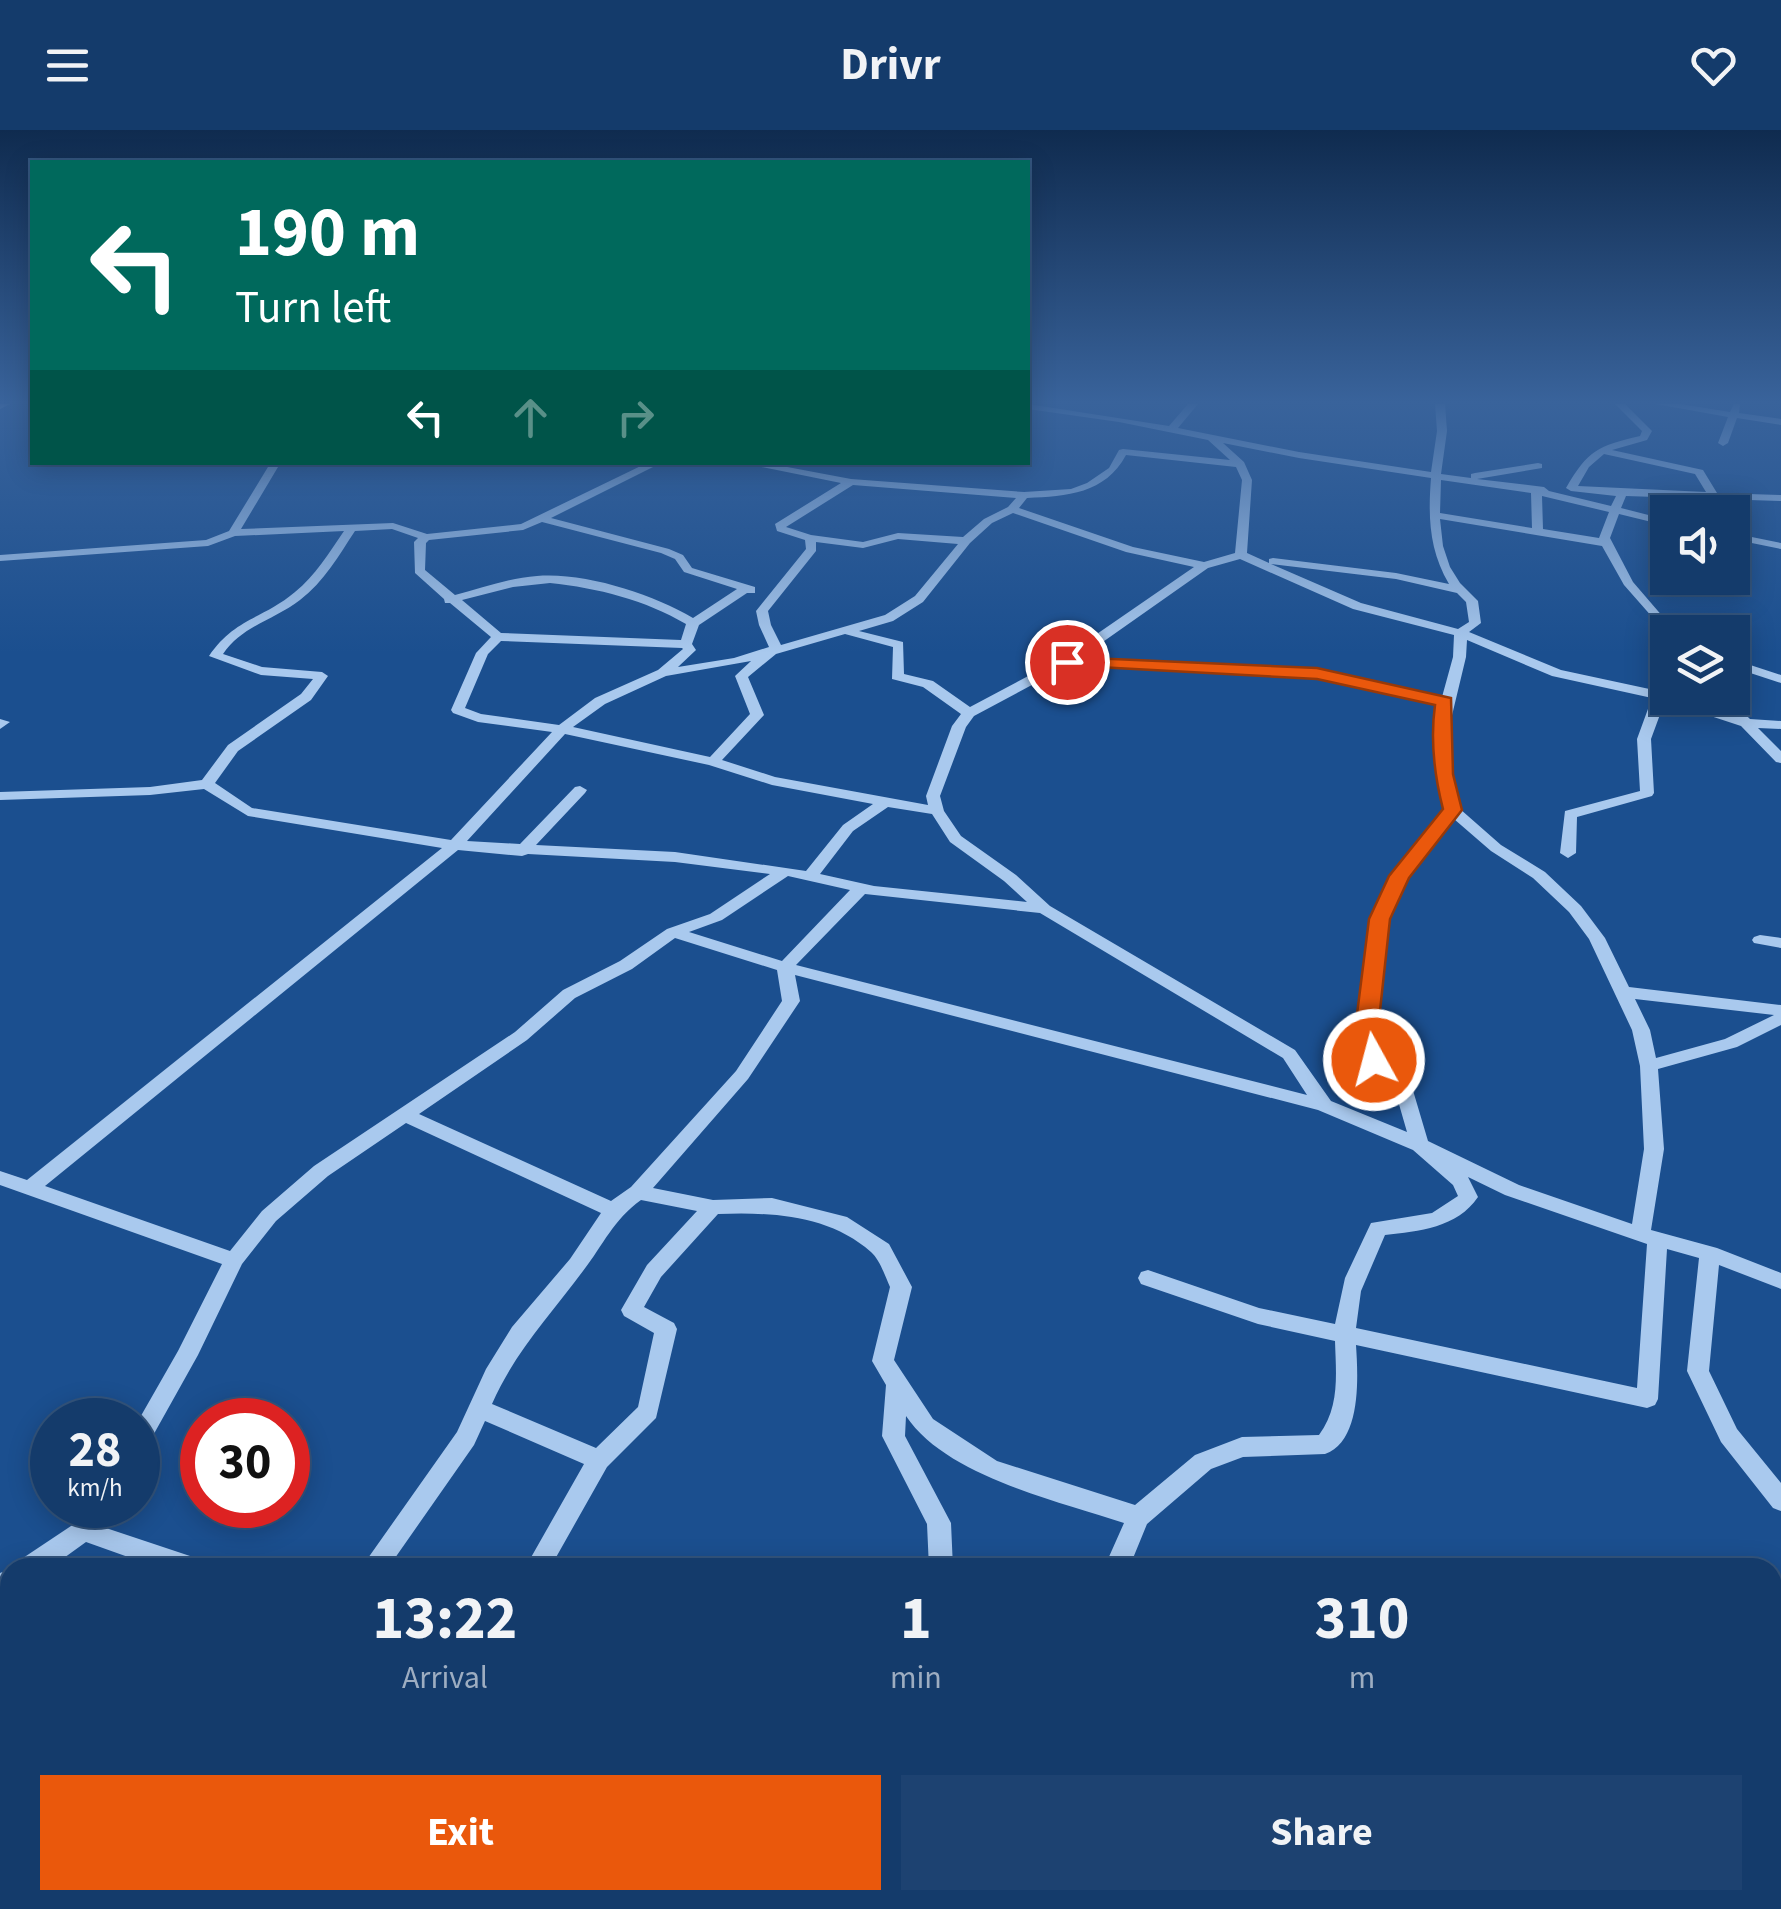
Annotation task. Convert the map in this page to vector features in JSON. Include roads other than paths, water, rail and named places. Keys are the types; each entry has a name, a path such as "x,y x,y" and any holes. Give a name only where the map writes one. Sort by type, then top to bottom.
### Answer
{"street":[{"path":"233,533 261,487"},
{"path":"0,558 208,544 233,533 393,526 426,537 522,526 608,487"},
{"path":"842,487 780,524 781,530 810,538 863,544 898,536 966,541"},
{"path":"917,487 1024,495 1072,492 1086,487"},
{"path":"1241,555 1246,487"},
{"path":"1437,487 1435,515 1442,563 1458,590"},
{"path":"1514,487 1650,520"},
{"path":"1708,487 1713,495"},
{"path":"1536,491 1571,488 1713,495"},
{"path":"1536,491 1538,532"},
{"path":"1622,493 1604,538 1628,583 1655,615"},
{"path":"662,673 734,662 889,618 919,600 966,541 988,521 1012,509 1024,495"},
{"path":"1750,497 1781,498"},
{"path":"1012,509 1130,550 1204,566"},
{"path":"1435,515 1606,544"},
{"path":"544,519 666,550 679,557 688,570 774,595"},
{"path":"207,784 233,748 306,698 322,676 261,671 215,656 227,636 292,600 320,574 352,528"},
{"path":"426,537 420,542 419,571 449,600 478,618 498,637 686,644"},
{"path":"776,648 761,615 764,603 792,578 812,549 810,538"},
{"path":"1750,540 1781,546"},
{"path":"1324,1106 1289,1054 1044,910 1010,878 956,839 937,811 933,796 959,726 968,714 1067,662 1204,566 1241,555 1356,606 1460,633 1557,674 1650,694"},
{"path":"1258,560 1396,576 1458,590 1472,600 1475,622 1460,633"},
{"path":"449,600 547,578 622,594 676,612 693,623"},
{"path":"686,644 693,623 746,588"},
{"path":"850,632 898,645 897,676 928,684 968,714"},
{"path":"1148,1278 1258,1316 1647,1398 1648,1238 1654,1149 1648,1066 1641,1030 1596,938 1575,909 1539,875 1496,848 1453,810 1443,774 1441,731 1444,702 1464,653 1460,633"},
{"path":"498,637 482,653 458,710 478,718 562,729 713,762 772,781 937,811"},
{"path":"28,1189 455,845 562,729 600,701 662,673 690,650 686,644"},
{"path":"713,762 757,715 741,676 776,648"},
{"path":"1067,662 1317,674 1444,702"},
{"path":"1750,669 1781,680"},
{"path":"1568,853 1570,814 1647,792 1644,739 1657,715"},
{"path":"1721,715 1746,723 1781,726"},
{"path":"1738,715 1781,759"},
{"path":"0,796 150,791 207,784 248,812 455,845 676,857 785,871 861,888 1044,910"},
{"path":"522,851 580,790"},
{"path":"810,876 848,828 885,802"},
{"path":"1126,1558 1138,1517 1204,1462 1242,1447 1325,1444 1340,1426 1346,1407 1345,1332 1350,1298 1362,1258 1378,1228 1418,1224 1460,1208 1468,1197 1462,1181 1420,1144 1400,1077 1374,1060 1365,1038 1380,919 1399,876 1453,810"},
{"path":"160,1403 234,1260 269,1216 320,1171 521,1036 570,994 626,965 673,932 716,917 785,871"},
{"path":"785,967 861,888"},
{"path":"673,932 785,967 1324,1106 1420,1144 1512,1190 1648,1238 1710,1253 1781,1280"},
{"path":"1760,940 1781,943"},
{"path":"380,1558 466,1438 494,1375 520,1332 577,1264 612,1210 638,1192 742,1075 771,1035 791,1001 785,967"},
{"path":"1623,992 1781,1010"},
{"path":"1648,1066 1731,1043 1781,1018"},
{"path":"403,1114 612,1210"},
{"path":"0,1178 234,1260"},
{"path":"638,1192 713,1208 772,1205 840,1222 882,1249 900,1287 883,1361 925,1426 989,1468 1138,1517"},
{"path":"543,1558 599,1460 648,1411 666,1329 632,1310 654,1271 713,1208"},
{"path":"1710,1253 1698,1370 1729,1435 1781,1501"},
{"path":"897,1384 894,1436 939,1524 941,1558"},
{"path":"480,1409 599,1460"},
{"path":"44,1558 85,1528"},
{"path":"83,1531 163,1558"}]}
